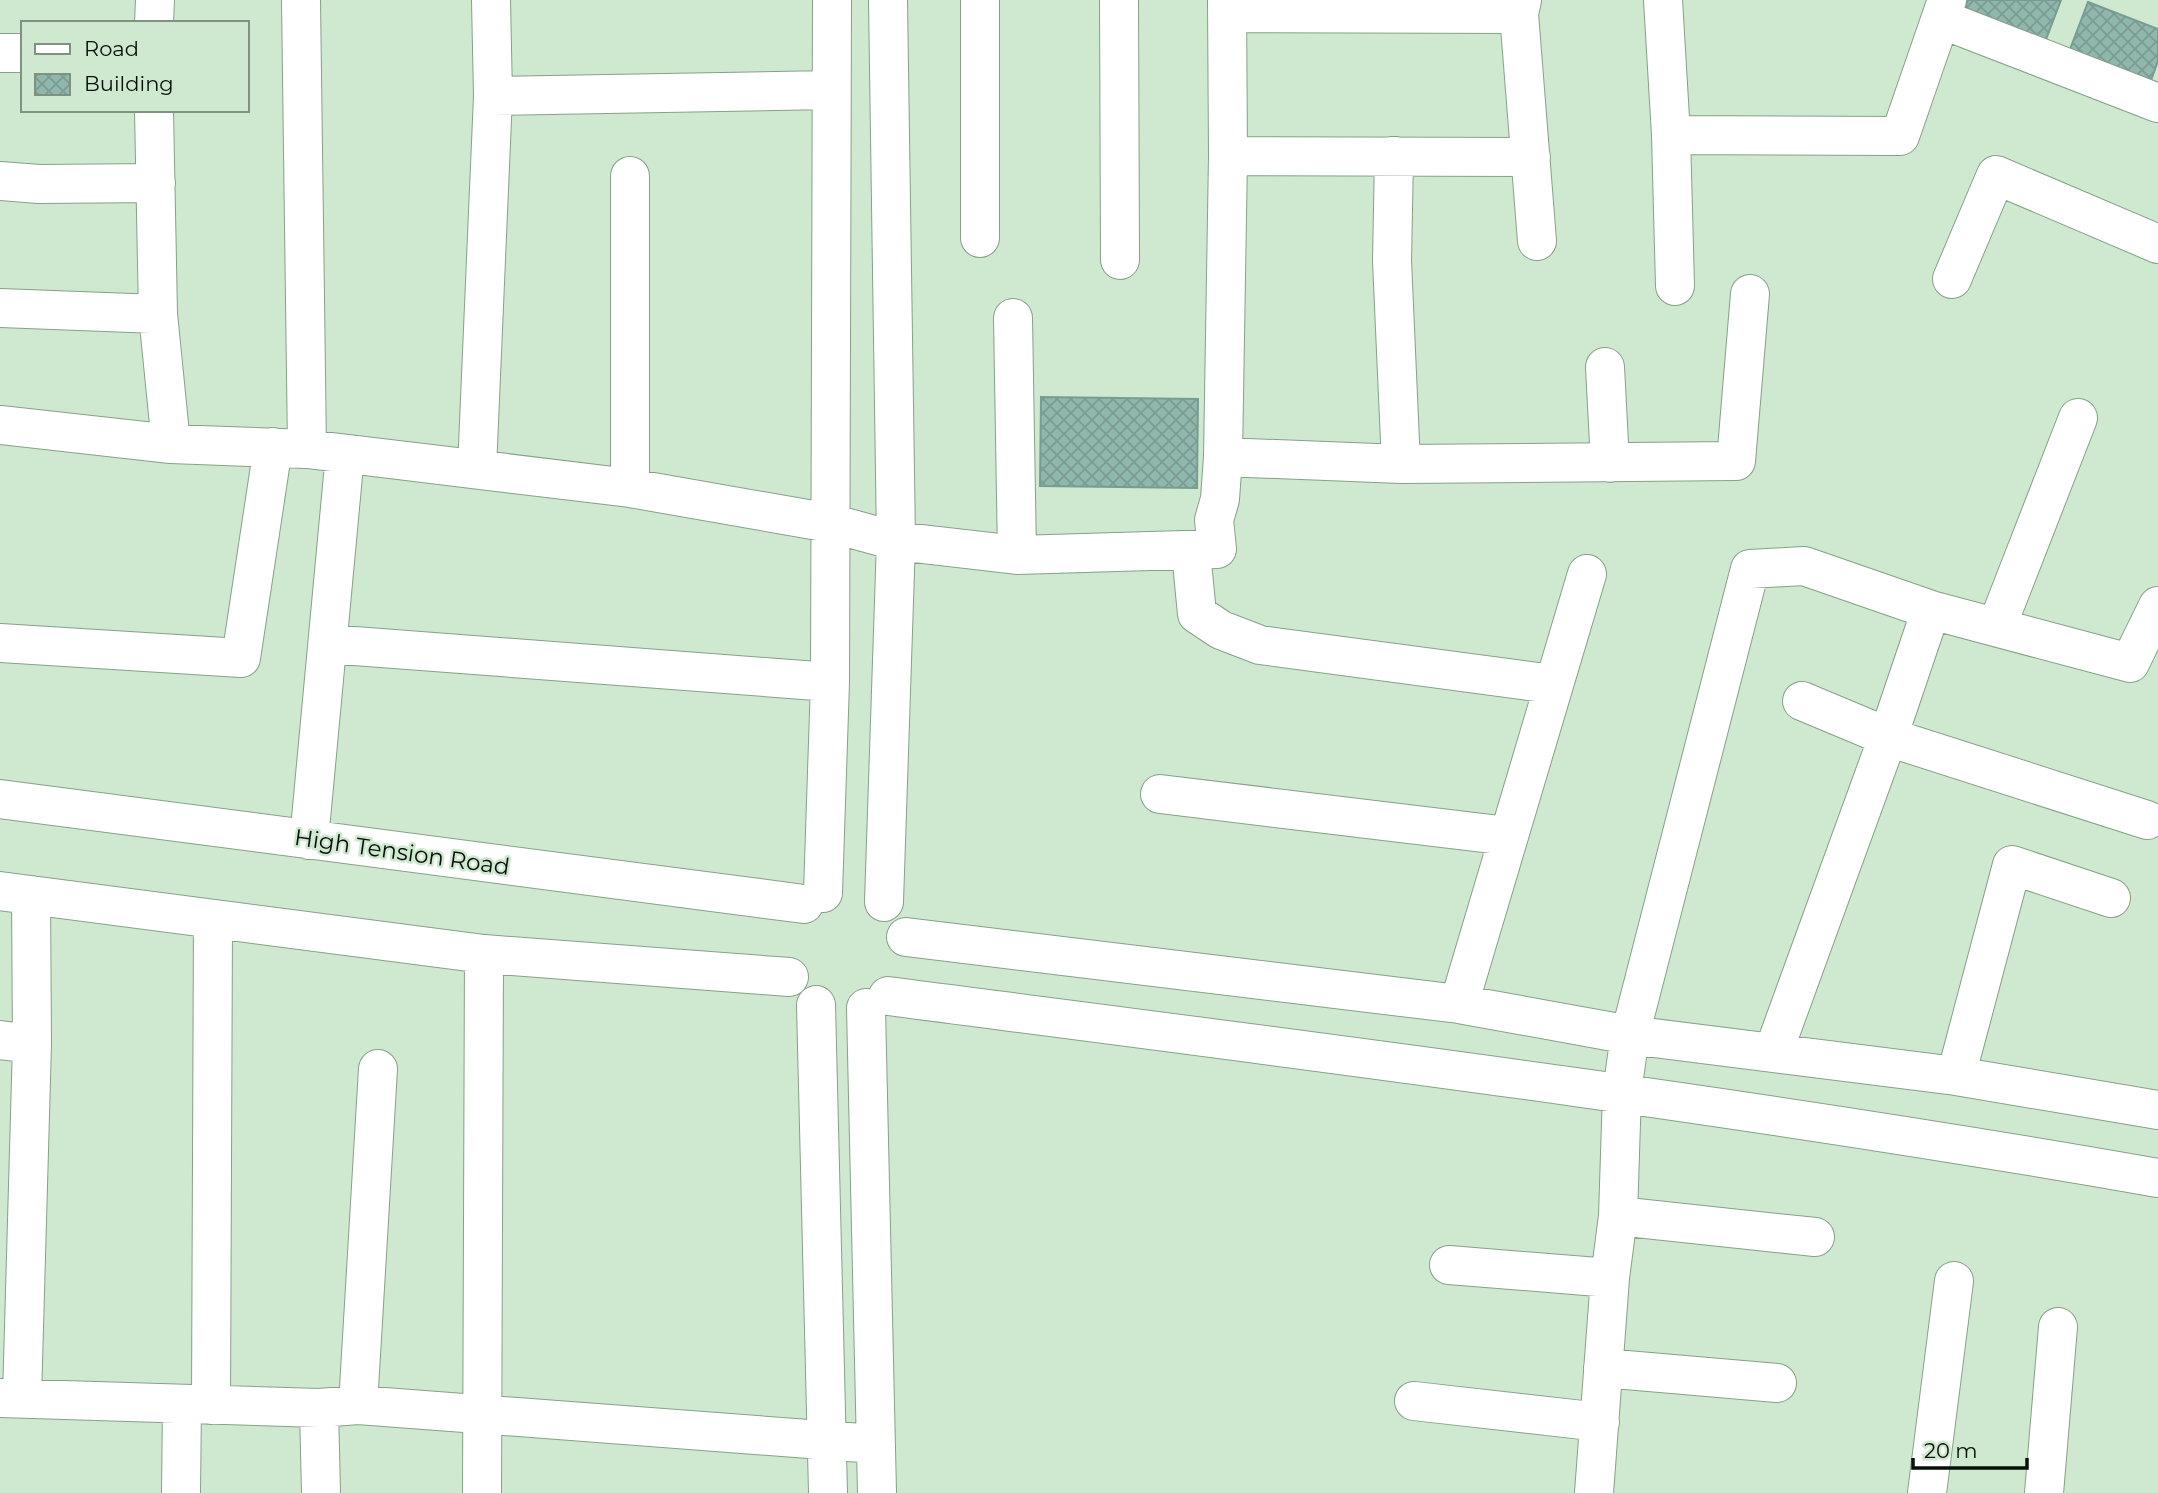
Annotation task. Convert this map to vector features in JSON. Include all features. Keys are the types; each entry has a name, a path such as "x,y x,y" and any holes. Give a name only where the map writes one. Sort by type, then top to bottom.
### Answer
{"street":[{"path":"154,21 155,0"},
{"path":"0,643 241,658 290,448 302,0"},
{"path":"477,469 493,96 491,0"},
{"path":"814,898 830,682 832,0"},
{"path":"884,902 896,541 888,0"},
{"path":"980,0 980,238"},
{"path":"1119,0 1120,260"},
{"path":"1663,0 1671,135 1675,286"},
{"path":"0,425 171,444 290,448 630,488 830,523 896,541 1017,555 1217,550 1214,520 1220,499 1223,457 1228,156 1227,7 1521,7 1537,241"},
{"path":"1671,135 1900,136 1944,10 2158,103"},
{"path":"0,53 21,53"},
{"path":"493,96 830,90"},
{"path":"155,112 158,314 171,444"},
{"path":"1228,156 1531,157"},
{"path":"1394,156 1392,261 1401,464"},
{"path":"1952,279 1996,174 2158,244"},
{"path":"630,176 630,488"},
{"path":"0,181 39,184 156,183"},
{"path":"1223,457 1401,464 1736,461 1750,293"},
{"path":"0,308 158,314"},
{"path":"1013,318 1017,555"},
{"path":"1605,368 1610,463"},
{"path":"1997,626 2078,418"},
{"path":"309,840 345,454"},
{"path":"1191,552 1197,614 1221,630 1260,645 1552,684"},
{"path":"1594,1493 1610,1278 1618,1216 1622,1092 1630,1035 1749,569 1804,566 1931,610 2130,663 2158,606"},
{"path":"1459,1004 1552,684 1587,574"},
{"path":"1773,1053 1888,737 1931,610"},
{"path":"328,643 830,682"},
{"path":"1802,701 1888,737 2147,820"},
{"path":"1160,794 1508,836"},
{"name":"High Tension Road","path":"0,799 309,840 814,898"},
{"path":"1956,1076 2012,865 2111,898"},
{"path":"843,889 864,892 884,902 898,918 906,937 907,958 901,979 877,1002 854,1012 834,1012 800,993 789,977 784,958 784,938 791,920 814,898 843,889"},
{"path":"789,977 484,954 16,893 11,1398 319,1408 358,1405 875,1444"},
{"path":"181,1493 197,1404 213,919"},
{"path":"906,937 1459,1004 1630,1035 1956,1076 2158,1110"},
{"path":"482,1493 484,954"},
{"path":"877,1002 1622,1092 2024,1154 2158,1178"},
{"path":"877,1002 877,1493"},
{"path":"816,1004 828,1493"},
{"path":"358,1405 378,1069"},
{"path":"1618,1216 1815,1237"},
{"path":"1449,1265 1610,1278"},
{"path":"1927,1493 1954,1281"},
{"path":"2044,1493 2058,1327"},
{"path":"1603,1368 1777,1383"},
{"path":"1415,1401 1600,1422"},
{"path":"319,1408 321,1493"}],"building":[{"path":"1968,0 2061,0 2045,42 1964,10"},
{"path":"2088,2 2158,29 2158,61 2150,83 2069,52"},
{"path":"1041,397 1198,399 1197,488 1040,486"}]}
